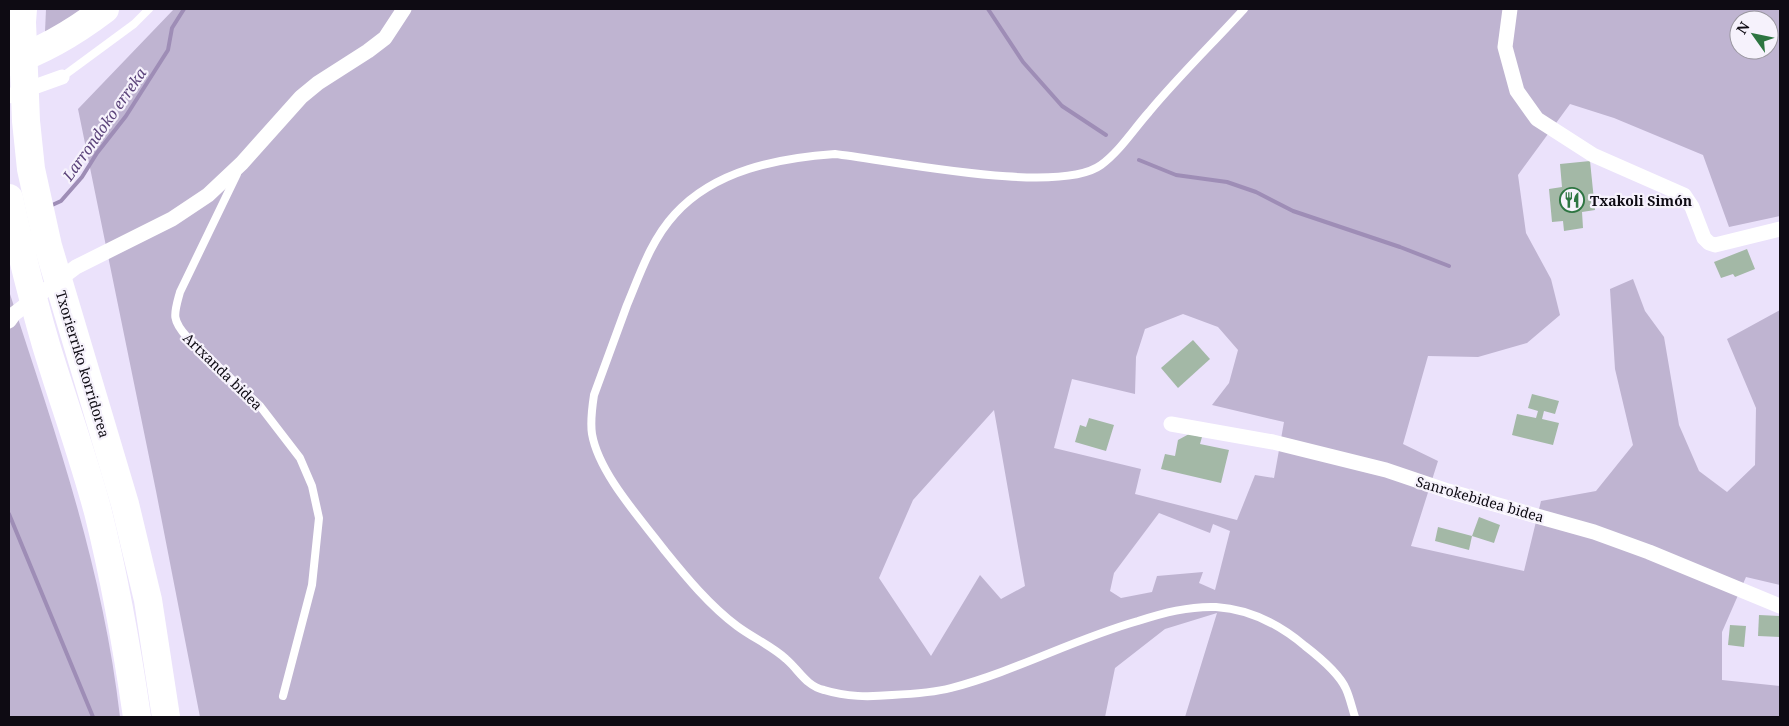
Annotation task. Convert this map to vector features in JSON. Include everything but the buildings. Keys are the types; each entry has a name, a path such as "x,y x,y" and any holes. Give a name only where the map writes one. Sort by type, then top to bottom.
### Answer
{"highway":[{"path":"9,62 74,31 105,9"},
{"name":"Txorierriko korridorea","path":"23,15 26,121 31,170 48,246 74,337 118,477 138,557 156,646 166,717"},
{"name":"Txorierriko korridorea","path":"9,198 24,265 46,346 90,485 110,563 128,650 137,717"}],"street":[{"name":"Artxanda bidea","path":"9,322 14,314 76,267 172,219 208,195 242,163 301,97 318,83 385,38 404,9"},
{"path":"1510,9 1506,47 1517,91 1538,119 1593,155 1684,195 1692,207 1704,238 1709,243 1715,245 1780,229"},
{"path":"9,96 62,77"},
{"name":"Sanrokebidea bidea","path":"1171,424 1273,442 1386,470 1448,491 1602,535 1649,552 1780,606"}],"lane":[{"path":"62,77 134,24 149,9"},
{"path":"1244,9 1149,112 1118,150 1100,166 1080,175 1046,178 996,176 835,154 788,158 753,167 705,190 690,200 674,215 657,238 642,268 594,395 590,416 592,436 600,458 617,488 694,585 736,625 786,659 805,681 820,690 863,697 918,694 949,689 991,676 1108,629 1176,610 1216,607 1249,613 1298,640 1319,657 1345,687 1355,717"},
{"name":"Artxanda bidea","path":"242,163 180,292 174,311 177,326 260,406 300,458 312,486 319,518 312,586 282,696"}],"shaded area":[{"path":"46,9 88,9 71,20 45,32"},
{"path":"174,9 1780,9 1780,216 1729,227 1703,155 1614,118 1570,104 1518,175 1526,233 1551,279 1560,315 1527,343 1478,357 1428,356 1403,444 1438,461 1411,546 1524,571 1541,501 1596,491 1633,445 1615,369 1610,289 1633,279 1645,311 1664,337 1679,425 1699,471 1727,492 1755,465 1756,408 1727,339 1780,310 1780,585 1746,577 1722,632 1722,680 1780,686 1780,717 1185,717 1217,613 1165,629 1115,668 1105,717 200,717 78,109","holes":["1183,314 1218,327 1238,350 1229,383 1212,405 1284,422 1274,478 1255,475 1237,520 1135,494 1141,469 1054,448 1072,379 1135,394 1136,357 1145,329","994,410 1025,586 1001,599 980,575 931,656 879,578 913,500","1159,513 1210,533 1213,524 1230,531 1215,590 1199,583 1203,572 1157,576 1152,592 1121,598 1110,591 1114,573"]},
{"path":"9,291 60,448 90,554 102,607 120,717 9,717"}],"waterway":[{"name":"Larrondoko erreka","path":"50,206 61,201 82,177 97,153 126,116 168,50 172,28 184,9"},
{"path":"988,9 1023,62 1062,106 1106,135"},
{"path":"1139,160 1176,175 1227,182 1256,192 1293,211 1400,247 1449,266"},
{"path":"9,514 93,717"}],"place":[{"name":"Txakoli Simón","path":"1572,200"}]}
